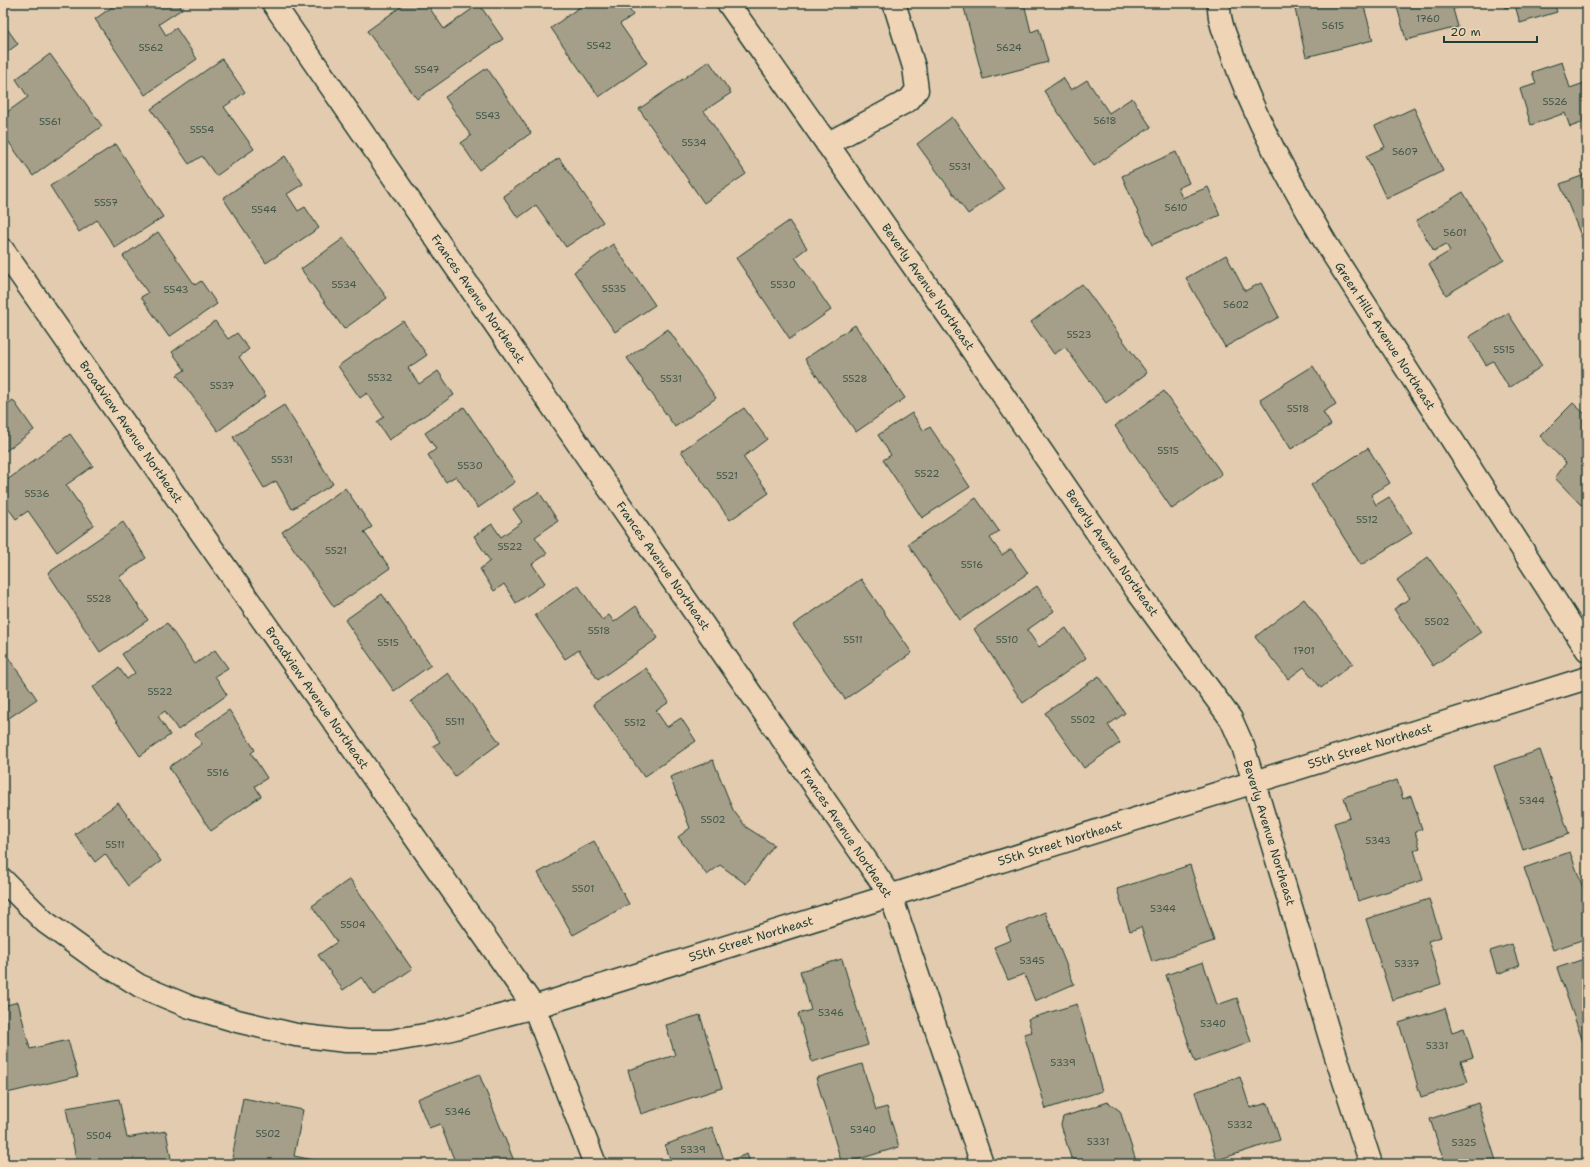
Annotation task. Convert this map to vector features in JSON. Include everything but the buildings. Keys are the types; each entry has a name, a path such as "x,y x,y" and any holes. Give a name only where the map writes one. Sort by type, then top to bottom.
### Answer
{"street":[{"name":"Frances Avenue Northeast","path":"273,3 891,896 982,1164"},
{"name":"Beverly Avenue Northeast","path":"728,3 954,324 1137,591 1231,719 1243,746 1331,1041 1372,1164"},
{"path":"828,144 909,100 917,90 914,68 894,3"},
{"name":"Green Hills Avenue Northeast","path":"1219,3 1223,29 1236,67 1262,126 1292,185 1331,252 1587,650"},
{"name":"Broadview Avenue Northeast","path":"3,250 534,1007 595,1164"},
{"name":"55th Street Northeast","path":"3,880 45,922 94,958 140,986 190,1006 296,1035 346,1041 390,1040 436,1033 534,1007 1587,678"}]}
